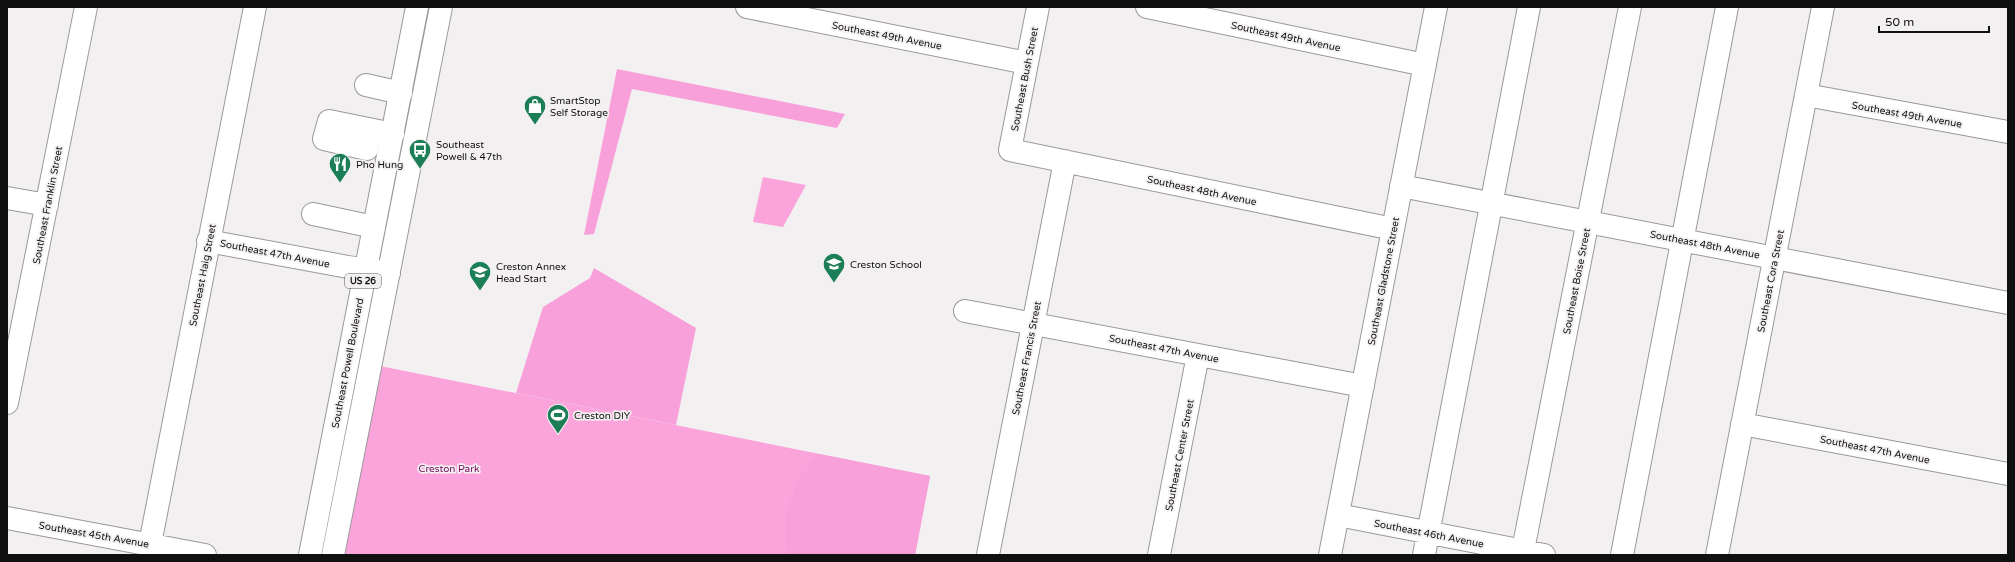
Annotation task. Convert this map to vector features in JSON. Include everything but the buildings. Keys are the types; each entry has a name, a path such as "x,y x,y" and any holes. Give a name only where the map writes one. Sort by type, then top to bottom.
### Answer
{"street":[{"name":"Southeast Franklin Street","path":"7,403 86,7"},
{"name":"Southeast Haig Street","path":"150,544 208,241 255,7"},
{"name":"Southeast Powell Boulevard","path":"310,555 417,7"},
{"name":"US 26","path":"333,555 441,7"},
{"name":"Southeast 49th Avenue","path":"747,7 776,10 1027,63"},
{"name":"Southeast Bush Street","path":"1010,150 1038,7"},
{"name":"Southeast 49th Avenue","path":"1147,7 1425,65"},
{"name":"Southeast Gladstone Street","path":"1330,555 1436,7"},
{"path":"1424,555 1529,7"},
{"name":"Southeast Boise Street","path":"1523,553 1630,7"},
{"path":"1622,555 1727,7"},
{"name":"Southeast Cora Street","path":"1716,555 1823,7"},
{"path":"366,85 401,93"},
{"name":"Southeast 49th Avenue","path":"1806,95 2008,132"},
{"path":"371,130 393,134"},
{"name":"Southeast 48th Avenue","path":"1010,150 1393,229"},
{"name":"Southeast Francis Street","path":"988,555 1065,162"},
{"name":"Southeast 48th Avenue","path":"1401,186 2008,303"},
{"path":"7,198 47,206"},
{"path":"314,214 374,227"},
{"name":"Southeast 47th Avenue","path":"208,241 388,273"},
{"name":"Southeast 47th Avenue","path":"964,311 1363,386"},
{"name":"Southeast Center Street","path":"1159,555 1198,355"},
{"name":"Southeast 47th Avenue","path":"1742,424 2008,474"},
{"name":"Southeast 46th Avenue","path":"1338,515 1523,553 1544,555"},
{"name":"Southeast 45th Avenue","path":"7,518 205,555"}],"green space":[{"path":"763,177 806,185 783,227 753,222"},
{"name":"Creston Park","path":"380,366 930,476 915,555 343,555"}],"shaded area":[{"path":"617,69 845,114 837,128 632,89 594,234 584,235"},
{"path":"594,268 696,328 676,425 516,393 543,307 590,278"},
{"path":"819,454 930,476 915,555 787,555 785,515 800,477"}],"place":[{"name":"SmartStop Self Storage","path":"535,126"},
{"name":"Southeast Powell & 47th","path":"420,170"},
{"name":"Pho Hung","path":"340,184"},
{"name":"Creston School","path":"834,284"},
{"name":"Creston Annex Head Start","path":"480,292"},
{"name":"Creston DIY","path":"558,434"}]}
